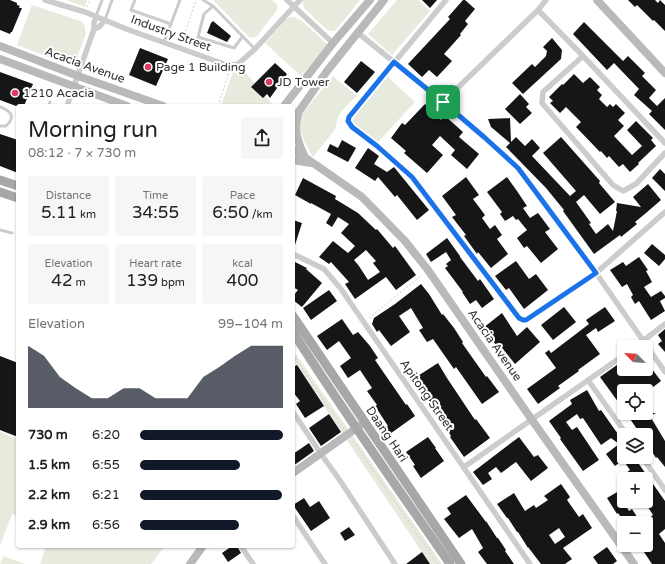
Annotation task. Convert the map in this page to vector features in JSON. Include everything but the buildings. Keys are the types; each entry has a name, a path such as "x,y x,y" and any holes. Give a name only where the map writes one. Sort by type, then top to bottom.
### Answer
{"main road":[{"path":"0,180 16,185"},
{"path":"0,192 16,197"},
{"name":"Daang Hari","path":"295,319 461,564"},
{"name":"Daang Hari","path":"295,335 356,428 450,564"}],"street":[{"name":"Industry Street","path":"45,0 85,12 180,48 227,65 231,65"},
{"path":"287,0 333,43"},
{"path":"231,65 238,64 255,48 300,0"},
{"path":"286,104 333,43 370,0"},
{"path":"295,117 327,70 384,0"},
{"path":"446,0 349,117 348,121 352,127 377,146 412,177 519,318 526,320 596,273 665,212"},
{"path":"443,102 538,10 546,0"},
{"path":"597,0 665,73"},
{"path":"538,10 665,143"},
{"path":"68,104 94,29 96,16"},
{"path":"94,29 105,20"},
{"path":"357,32 443,102 518,168 596,273 642,340"},
{"name":"Acacia Avenue","path":"0,46 157,104"},
{"path":"583,56 543,92 542,103 613,185 623,191 636,184 665,153"},
{"name":"Acacia Avenue","path":"0,59 122,104"},
{"path":"300,109 297,119 297,134 300,147 309,160"},
{"name":"Acacia Avenue","path":"295,150 362,197 405,241 428,270 634,564"},
{"name":"Acacia Avenue","path":"295,160 309,160"},
{"name":"Apitong Street","path":"295,255 324,269 341,289 530,564"},
{"path":"644,340 665,324"},
{"path":"653,355 665,372"},
{"path":"464,467 617,359"},
{"path":"588,380 622,428"},
{"path":"295,415 396,564"},
{"path":"295,471 365,422"},
{"path":"647,464 665,490"},
{"path":"295,519 324,564"},
{"path":"190,564 202,548"},
{"path":"242,548 253,564"}],"lane":[{"path":"96,16 102,0"},
{"path":"105,20 112,0"},
{"path":"135,0 131,10 171,24"},
{"path":"164,42 180,0"},
{"path":"203,0 213,6 255,48"},
{"path":"213,6 204,14 198,37 234,48 243,36"},
{"path":"0,107 11,112 12,116 10,123 6,126 0,126"},
{"path":"0,236 1,230 12,233"}],"path":[{"path":"180,48 196,0"},
{"path":"219,104 231,65"},
{"path":"364,322 428,270"},
{"path":"295,358 438,564"}],"shaded area":[{"path":"66,0 87,0 85,7"},
{"path":"213,0 272,0 277,4 277,10 257,36 253,38 249,37"},
{"path":"303,0 360,0 336,30 332,31 327,30 304,8"},
{"path":"397,0 418,0 430,11 392,55 368,34"},
{"path":"32,5 80,21 84,24 86,34 76,60 73,63 64,63 17,45"},
{"path":"290,17 301,20 327,44 301,76 265,43 286,19"},
{"path":"241,67 272,104 222,104 234,69"},
{"path":"333,76 357,96 343,110 337,121 336,128 313,157 304,141 299,125 303,113"},
{"path":"388,77 415,102 377,143 352,121"},
{"path":"295,353 442,564 430,564 295,363"},
{"path":"0,432 16,438 16,516 12,514 0,546"},
{"path":"45,548 163,548 151,564 40,564"},
{"path":"3,556 25,564 0,564"}],"place":[{"name":"Page 1 Building","path":"148,67"},
{"name":"JD Tower","path":"269,82"},
{"name":"1210 Acacia","path":"15,93"}],"route":[{"path":"394,62 443,102 518,168 596,273 526,320 519,318 412,177 377,146 352,127 348,121 349,117 394,62"}]}
